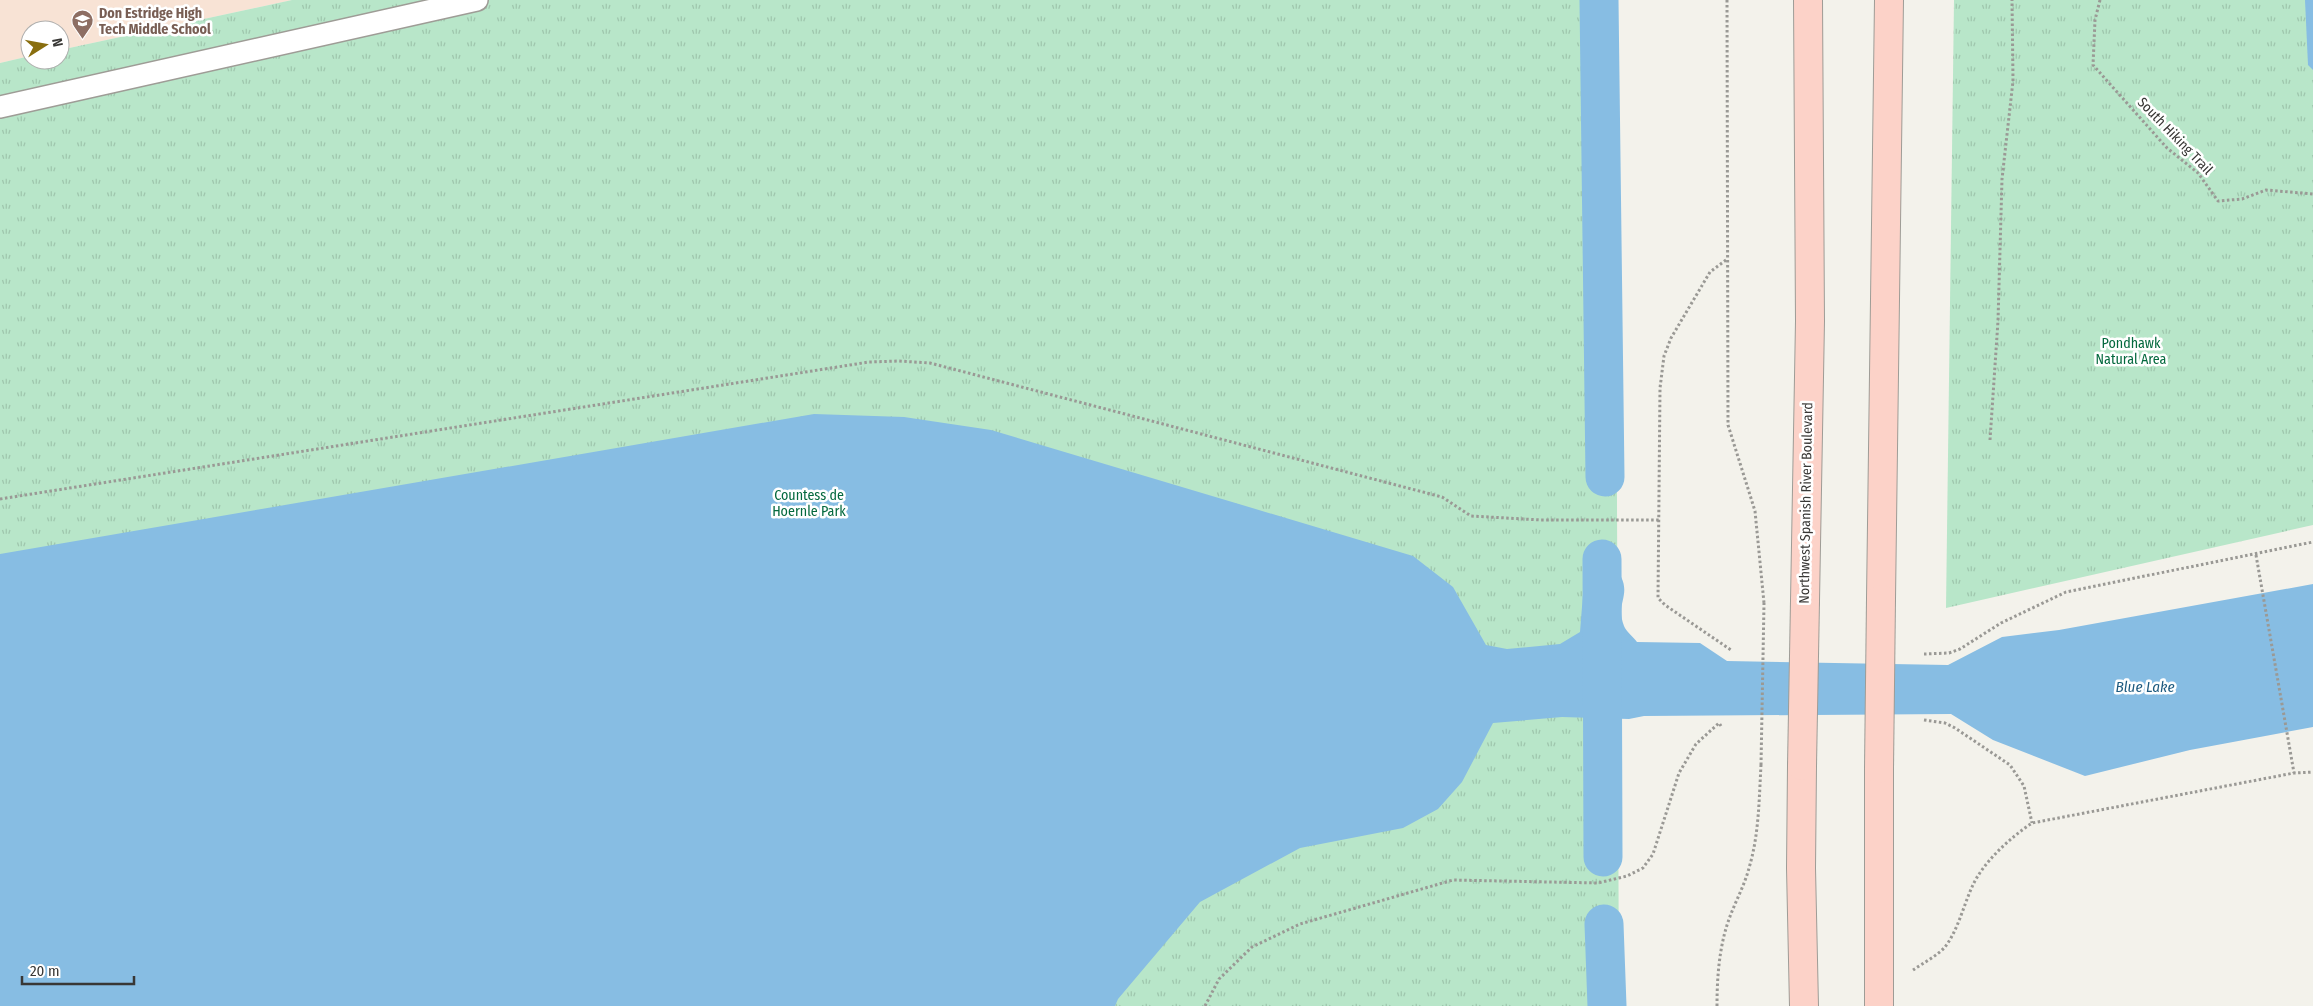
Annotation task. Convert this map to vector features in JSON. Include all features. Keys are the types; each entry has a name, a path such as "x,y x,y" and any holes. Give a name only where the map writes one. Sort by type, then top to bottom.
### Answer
{"main road":[{"name":"Northwest Spanish River Boulevard","path":"1804,1006 1801,868 1810,321 1808,0"},
{"path":"1879,1006 1879,769 1889,0"}],"lane":[{"path":"0,107 477,0"}],"path":[{"path":"1717,1006 1721,948 1728,922 1749,868 1756,840 1761,765 1764,603 1756,511 1728,425 1726,260 1727,0"},
{"path":"1990,440 1998,321 2002,179 2013,81 2012,0"},
{"name":"South Hiking Trail","path":"2100,0 2095,20 2093,65 2167,148 2198,173 2218,201 2242,199 2266,190 2313,194"},
{"path":"1726,260 1710,272 1671,338 1664,356 1660,388 1658,598 1665,605 1731,650"},
{"path":"0,499 860,364 899,361 930,363 1442,497 1471,516 1541,520 1658,520"},
{"path":"1924,654 1949,653 1960,649 2001,622 2066,592 2313,542"},
{"path":"2256,555 2294,773"},
{"path":"1924,720 1944,723 1955,728 2010,765 2024,786 2032,822"},
{"path":"1204,1006 1219,979 1252,947 1300,924 1453,880 1598,882 1627,876 1643,868 1653,854 1679,773 1696,744 1714,726 1720,723 1721,726"},
{"path":"1914,970 1944,948 1956,927 1979,874 2020,831 2032,822 2294,773 2313,772"}],"shaded area":[{"name":"Don Estridge High Tech Middle School","path":"0,0 292,0 70,48 70,20 20,20 20,58 0,63"}],"green space":[{"name":"Countess de Hoernle Park","path":"292,0 1615,0 1619,1006 0,1006 0,63 20,58 20,70 70,70 70,48"},
{"name":"Pondhawk Natural Area","path":"1954,0 2313,0 2313,525 1946,608"}],"water":[{"path":"2305,0 2313,0 2313,70 2308,65"},
{"name":"Blue Lake","path":"814,414 904,417 991,430 1413,556 1453,587 1486,645 1507,649 1560,644 1580,632 1585,569 1596,559 1608,559 1622,580 1624,595 1621,616 1625,628 1637,642 1700,643 1727,661 1948,665 2002,637 2059,630 2313,584 2313,727 2190,750 2085,776 1993,740 1951,714 1644,716 1629,719 1562,717 1493,723 1462,782 1438,809 1403,828 1300,848 1200,902 1118,999 1115,1006 0,1006 0,554"}],"waterway":[{"path":"1599,0 1605,477"},
{"path":"1602,559 1603,857"},
{"path":"1604,924 1607,1006"}],"place":[{"name":"Don Estridge High Tech Middle School","path":"83,40"}]}
